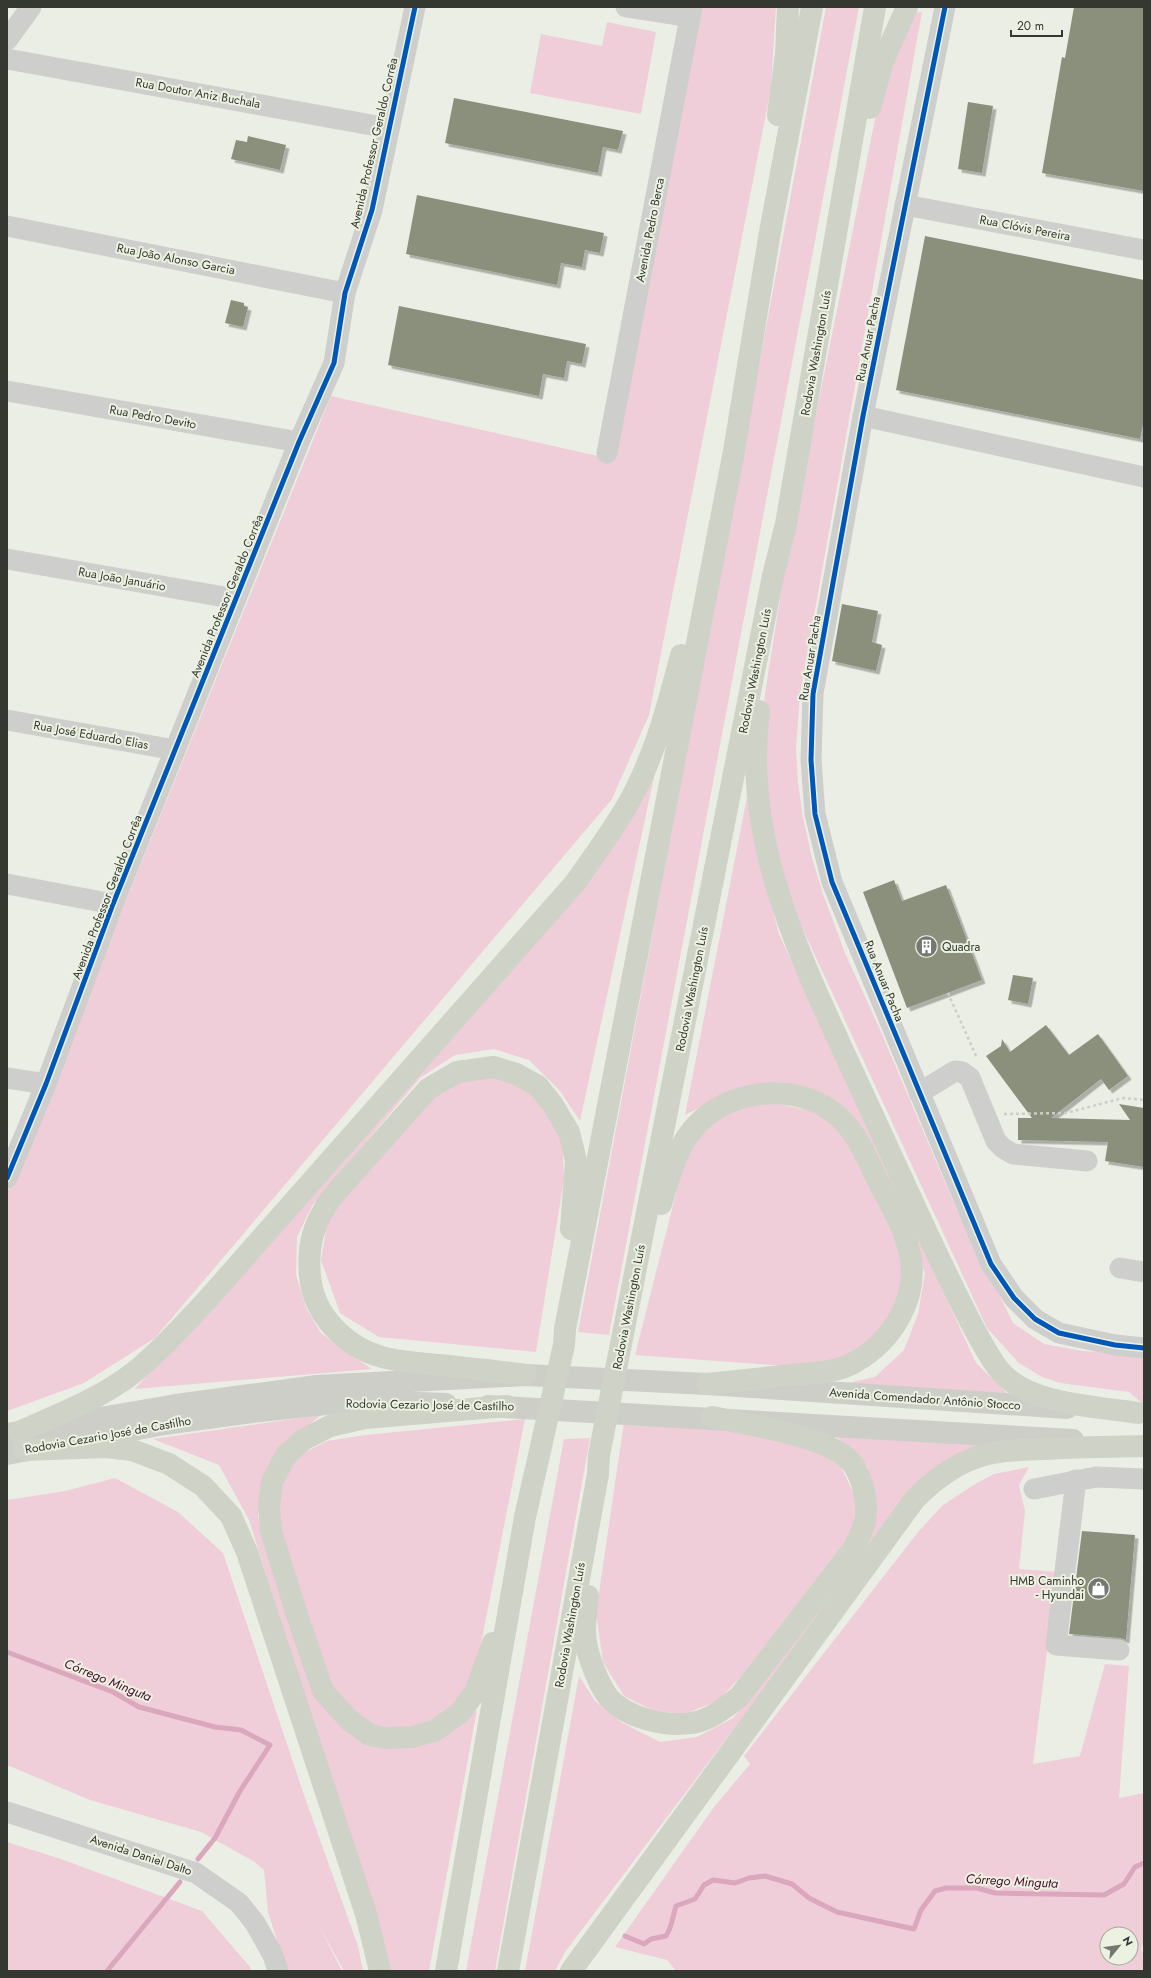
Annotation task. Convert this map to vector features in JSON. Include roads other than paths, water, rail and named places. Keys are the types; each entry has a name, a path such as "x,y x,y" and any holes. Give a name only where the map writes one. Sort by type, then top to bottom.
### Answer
{"highway":[{"path":"770,232 767,198 786,54 788,7"},
{"path":"507,1406 365,1418 330,1426 303,1440 286,1455 272,1482 269,1504 271,1531 297,1615 323,1691 349,1720 370,1735 387,1738 412,1737 434,1731 460,1713 475,1692 490,1651 525,1517 564,1337 734,451 770,232 812,7"},
{"name":"Rodovia Washington Luís","path":"508,1971 598,1464 773,576 786,524 875,7"},
{"path":"834,247 883,61 907,7"},
{"path":"14,1443 132,1374 158,1351 207,1300 561,898 606,840 628,804 647,764 659,733 672,690 734,451"},
{"path":"786,524 758,720 755,768 758,806 770,867 788,926 804,966 953,1288 979,1337 1001,1372 1024,1390 1052,1399 1141,1413"},
{"path":"526,1375 381,1357 355,1345 338,1332 323,1316 311,1289 309,1250 313,1230 320,1214 371,1152 428,1089 457,1072 494,1067 516,1074 538,1086 553,1105 569,1132 576,1161 573,1213 567,1265 564,1337"},
{"path":"632,1288 678,1152 688,1136 702,1119 715,1108 738,1098 763,1093 782,1093 803,1098 824,1107 840,1118 857,1138 902,1229 910,1255 911,1282 908,1295 904,1309 891,1332 875,1350 853,1364 827,1371 707,1384"},
{"path":"598,1464 585,1641 594,1669 609,1698 635,1716 662,1723 692,1723 718,1712 740,1697 852,1549 863,1531 867,1508 862,1482 854,1465 838,1451 814,1440 712,1417"},
{"path":"14,1443 106,1447 132,1450 169,1464 203,1486 230,1516 247,1552 366,1914 380,1971"},
{"path":"571,1971 915,1499 932,1482 972,1459 995,1452 1144,1445"},
{"path":"446,1971 525,1517"}],"main road":[{"name":"Rodovia Cezario José de Castilho","path":"14,1443 176,1405 317,1386 526,1375 707,1384"},
{"name":"Avenida Comendador Antônio Stocco","path":"707,1384 1141,1413"},
{"name":"Rodovia Cezario José de Castilho","path":"14,1443 252,1412 335,1403 394,1402 507,1406 712,1417"},
{"path":"712,1417 1144,1445"}],"street":[{"path":"7,40 31,7"},
{"name":"Avenida Professor Geraldo Corrêa","path":"7,1178 46,1084 113,904 299,442 334,363 345,293 372,210 388,128 416,7"},
{"path":"626,7 691,12"},
{"name":"Rua Anuar Pacha","path":"945,7 863,416 812,699 811,760 815,814 832,882 991,1264 1014,1298 1035,1319 1059,1333 1115,1345 1144,1348"},
{"name":"Avenida Pedro Berca","path":"607,453 691,12"},
{"name":"Rua Doutor Aniz Buchala","path":"7,59 388,128"},
{"name":"Rua Clóvis Pereira","path":"905,205 1144,250"},
{"name":"Rua João Alonso Garcia","path":"7,226 345,293"},
{"name":"Rua Pedro Devito","path":"7,391 299,442"},
{"path":"863,416 1144,477"},
{"name":"Rua João Januário","path":"7,559 236,599"},
{"name":"Rua José Eduardo Elias","path":"7,720 175,750"},
{"path":"7,884 113,904"},
{"path":"919,1093 955,1071 962,1072 970,1078 996,1112 996,1141 1002,1148 1013,1154 1087,1161"},
{"path":"7,1078 46,1084"},
{"path":"1120,1268 1144,1272"},
{"path":"1034,1489 1096,1477 1144,1479"},
{"path":"1076,1480 1056,1645 1119,1650"},
{"name":"Avenida Daniel Dalto","path":"7,1812 196,1873 239,1903 255,1923 273,1955 278,1971"}],"waterway":[{"name":"Córrego Minguta","path":"7,1652 113,1692 139,1707 215,1727 241,1730 270,1745 240,1791 215,1838 198,1859"},
{"name":"Córrego Minguta","path":"625,1936 644,1944 651,1939 666,1936 671,1925 676,1906 695,1899 704,1885 713,1880 735,1883 749,1878 765,1876 792,1884 809,1898 837,1912 914,1929 921,1910 935,1891 946,1888 977,1888 995,1893 1104,1895 1124,1884 1135,1867 1144,1863"},
{"path":"107,1971 180,1882"}],"place":[{"name":"Quadra","path":"927,947"},
{"name":"HMB Caminho - Hyundai","path":"1099,1588"}]}
